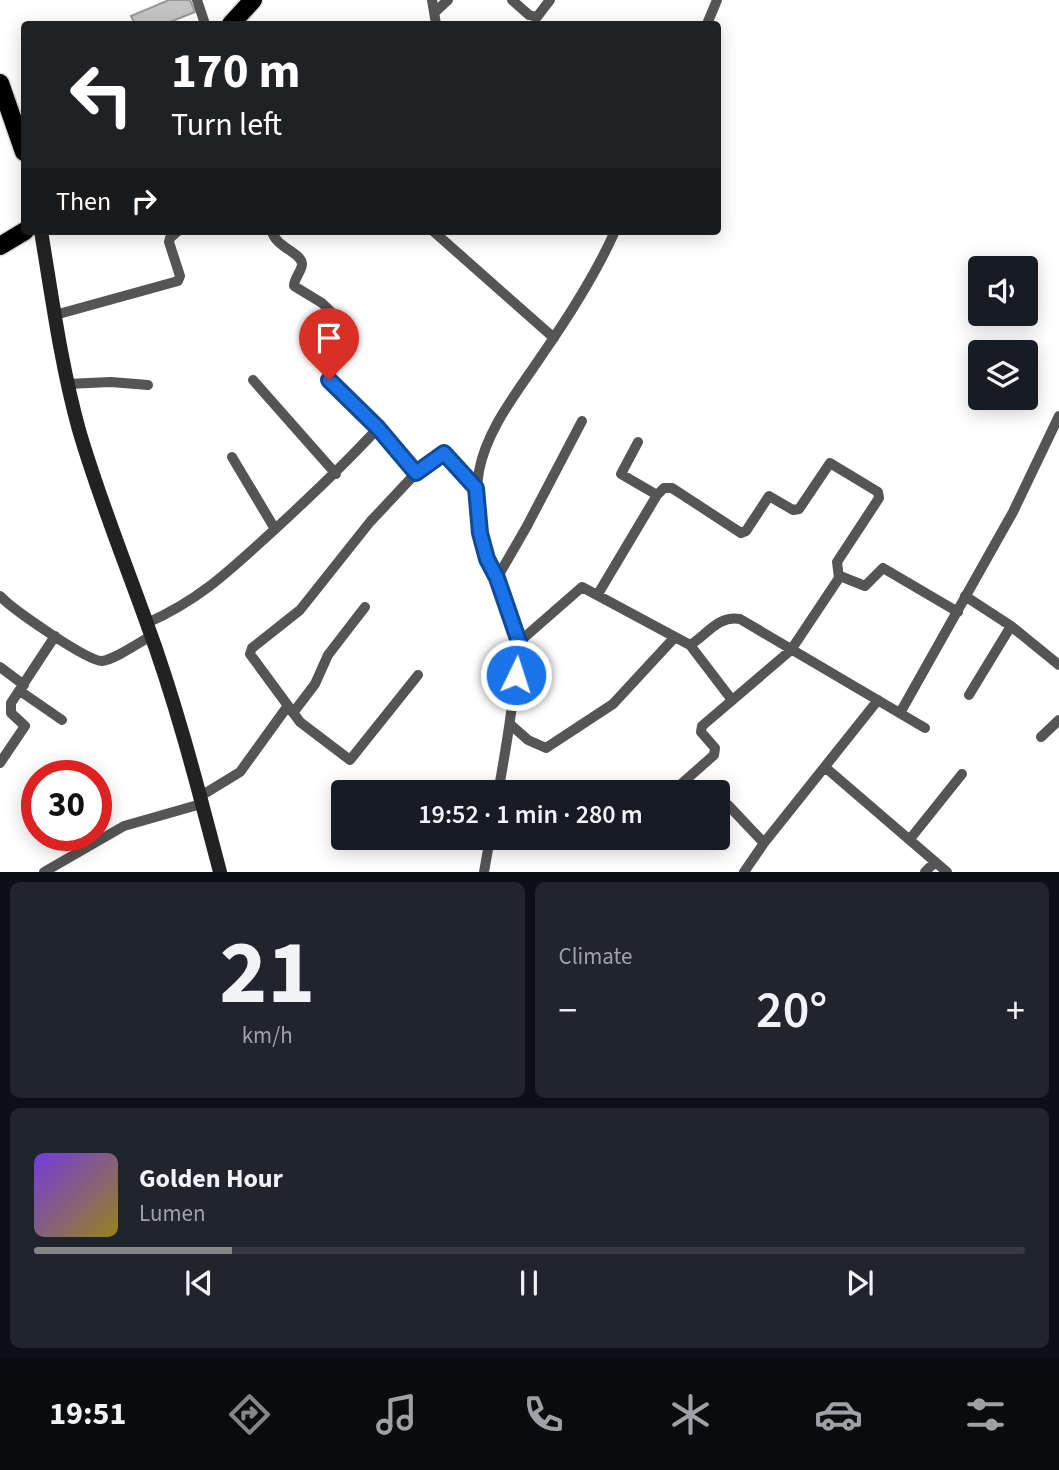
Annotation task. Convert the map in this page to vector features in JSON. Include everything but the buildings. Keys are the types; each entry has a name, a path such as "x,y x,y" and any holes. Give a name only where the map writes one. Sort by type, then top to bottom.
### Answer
{"highway":[{"path":"234,21 253,0"},
{"path":"0,83 21,143"},
{"path":"0,246 21,233"}],"main road":[{"path":"42,235 67,384 100,498 149,629 220,872"}],"street":[{"path":"197,0 204,21"},
{"path":"432,0 437,21"},
{"path":"437,21 448,0"},
{"path":"512,0 529,15 537,17 550,0"},
{"path":"708,21 717,0"},
{"path":"55,315 178,281 180,276 169,242 172,235"},
{"path":"274,235 278,244 300,259 302,265 294,286 322,303 351,331 351,341 327,375 378,428 416,473"},
{"path":"438,235 554,338"},
{"path":"500,780 511,725 519,642 497,578 487,559 480,533 476,488 480,468 492,433 554,338 613,235"},
{"path":"253,380 336,474"},
{"path":"67,384 111,382 148,385"},
{"path":"900,713 1013,512 1059,418"},
{"path":"497,578 582,421"},
{"path":"0,596 81,653 102,661 197,597 336,474 378,428"},
{"path":"638,442 621,474 657,495"},
{"path":"418,675 352,759 335,750 290,710 251,658 252,648 300,610 370,522 416,473 444,453 476,488"},
{"path":"232,457 275,529"},
{"path":"598,594 657,495 664,488 672,488 738,532 744,533 769,496 793,510 799,509 827,464 831,463 879,495 837,562 840,576 791,650 700,729 715,748 714,755 686,780"},
{"path":"840,576 865,586 883,568 957,612"},
{"path":"519,642 582,587 690,645 732,699"},
{"path":"965,596 1011,626 1059,665"},
{"path":"44,872 124,826 200,800 240,772 290,710 315,684 328,655 365,607"},
{"path":"690,645 720,620 730,617 740,619 925,728"},
{"path":"969,695 1011,626"},
{"path":"0,763 25,726 9,708 55,636"},
{"path":"511,725 528,740 546,748 613,704 675,637"},
{"path":"0,667 62,720"},
{"path":"744,872 878,700"},
{"path":"1041,737 1059,720"},
{"path":"825,768 947,872"},
{"path":"910,839 962,774"},
{"path":"730,807 764,843"},
{"path":"484,872 488,850"},
{"path":"925,872 935,862"}],"route":[{"path":"329,380 378,428 416,473 444,453 476,488 480,533 487,559 497,578 519,642 516,675"}]}
